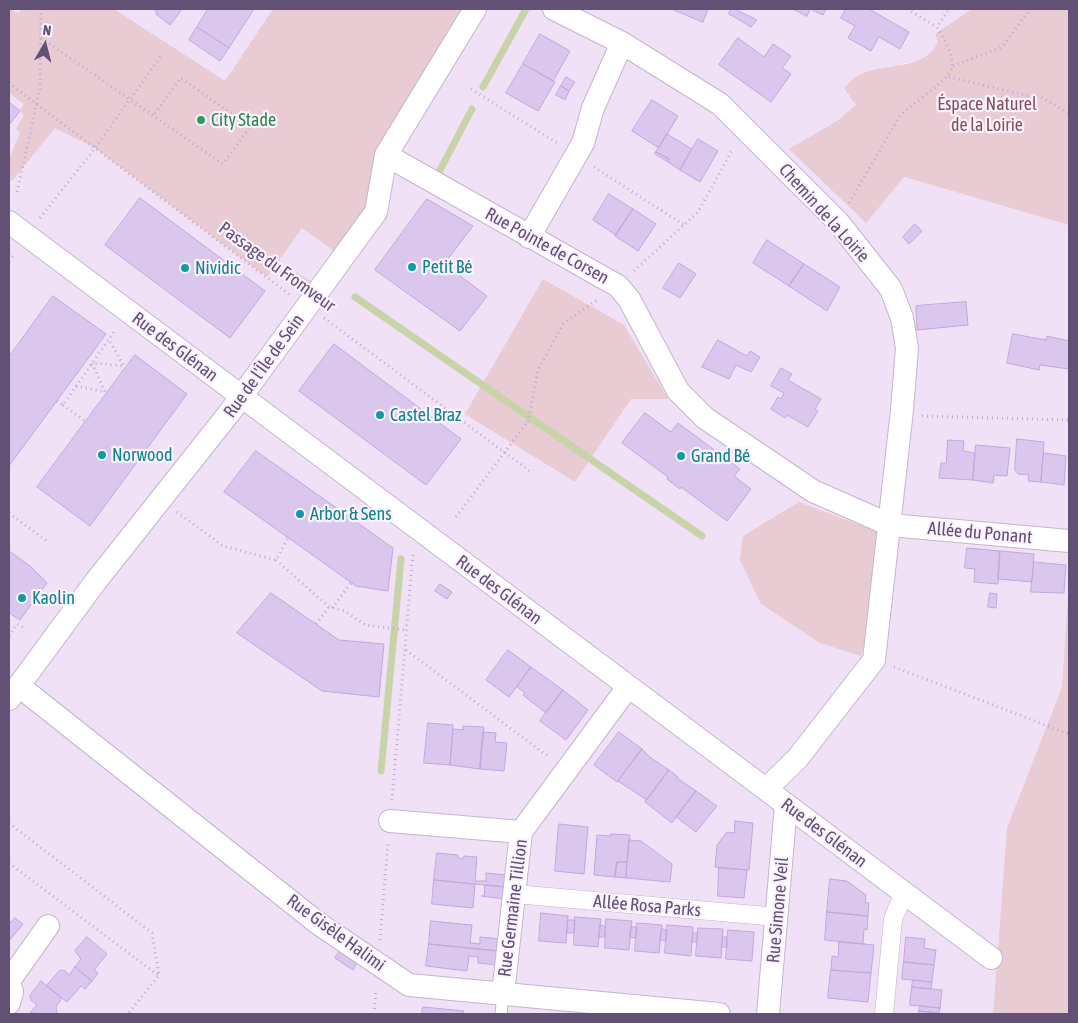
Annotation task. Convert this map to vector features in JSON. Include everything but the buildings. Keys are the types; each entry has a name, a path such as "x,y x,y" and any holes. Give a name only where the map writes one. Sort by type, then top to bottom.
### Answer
{"street":[{"name":"Rue de l'Île de Sein","path":"14,693 96,580 161,500 241,396 376,212 386,155 475,9"},
{"name":"Chemin de la Loirie","path":"554,9 622,43 720,104 838,222 890,288 902,318 907,348 902,416 874,660"},
{"path":"530,237 583,142 593,108 622,43"},
{"name":"Rue Pointe de Corsen","path":"386,155 618,286 628,299 678,391 704,418 813,491 890,525"},
{"name":"Rue des Glénan","path":"9,222 990,958"},
{"name":"Allée du Ponant","path":"890,525 1069,541"},
{"path":"766,789 797,758 874,660"},
{"name":"Rue Germaine Tillion","path":"502,1004 521,832 628,687"},
{"name":"Rue Gisèle Halimi","path":"14,693 319,924 409,985 502,1004 719,1014"},
{"name":"Rue Simone Veil","path":"768,1014 778,917 786,805"},
{"path":"390,821 521,832"},
{"path":"884,1014 893,919 904,893"},
{"name":"Allée Rosa Parks","path":"515,894 778,917"},
{"path":"9,1004 12,992 9,982 48,926"}],"path":[{"path":"17,192 40,80 43,9"},
{"path":"838,222 898,117 909,105 949,77 953,66 948,49 937,27 907,9"},
{"path":"937,27 949,9"},
{"path":"953,66 1002,47 1029,9"},
{"path":"41,38 153,116 223,164 250,127 181,78 153,116"},
{"path":"44,213 95,148 161,56"},
{"path":"949,77 1029,96 1039,96 1069,113"},
{"name":"Passage du Fromveur","path":"9,83 530,472"},
{"path":"471,89 484,97"},
{"path":"456,517 528,421 538,370 563,324 618,286 698,212 744,129"},
{"path":"9,261 14,254"},
{"path":"63,405 128,312"},
{"path":"92,363 124,366 109,340"},
{"path":"76,386 105,392 92,363"},
{"path":"57,402 86,422"},
{"path":"902,416 1069,420"},
{"path":"161,500 224,546 276,560 331,607 345,611 365,625 406,630"},
{"path":"9,513 47,541"},
{"path":"378,964 413,549 421,531"},
{"path":"276,560 288,538"},
{"path":"316,624 351,583"},
{"path":"9,636 17,624 24,628"},
{"path":"405,649 566,770"},
{"path":"874,660 1069,734"},
{"path":"9,823 152,934 158,975 128,1014"},
{"path":"9,863 158,975"}],"shaded area":[{"path":"9,9 972,9 935,34 938,42 935,49 920,60 859,75 856,105 837,121 789,149 903,177 1069,225 1069,580 1062,687 1007,829 993,1014 9,1014"}],"green space":[{"path":"9,9 19,13 22,9 114,9 225,81 273,9 475,9 386,155 376,212 343,257 302,228 267,277 95,148 55,128 12,181 9,179 9,159 20,133 16,129 24,115 20,111 24,104 9,93"},
{"name":"Éspace Naturel de la Loirie","path":"972,9 1069,9 1069,225 904,177 866,223 789,149 837,121 856,105 844,88 855,78 869,71 902,65 923,58 932,51 938,42 935,34"},
{"path":"297,272 320,288 313,299 290,283"},
{"path":"543,279 624,325 668,399 631,399 575,482 465,414"},
{"path":"799,502 878,532 871,612 861,656 820,643 761,604 740,560 743,536"},
{"path":"1069,580 1069,1014 993,1014 1007,828 1062,687"}],"waterway":[{"path":"483,87 526,9"},
{"path":"438,174 472,109"},
{"path":"355,297 702,536"},
{"path":"381,771 401,559"}],"place":[{"name":"City Stade","path":"201,120"},
{"name":"Petit Bé","path":"412,267"},
{"name":"Nividic","path":"185,268"},
{"name":"Castel Braz","path":"380,415"},
{"name":"Norwood","path":"102,455"},
{"name":"Grand Bé","path":"681,456"},
{"name":"Arbor & Sens","path":"300,514"},
{"name":"Kaolin","path":"22,598"}]}
